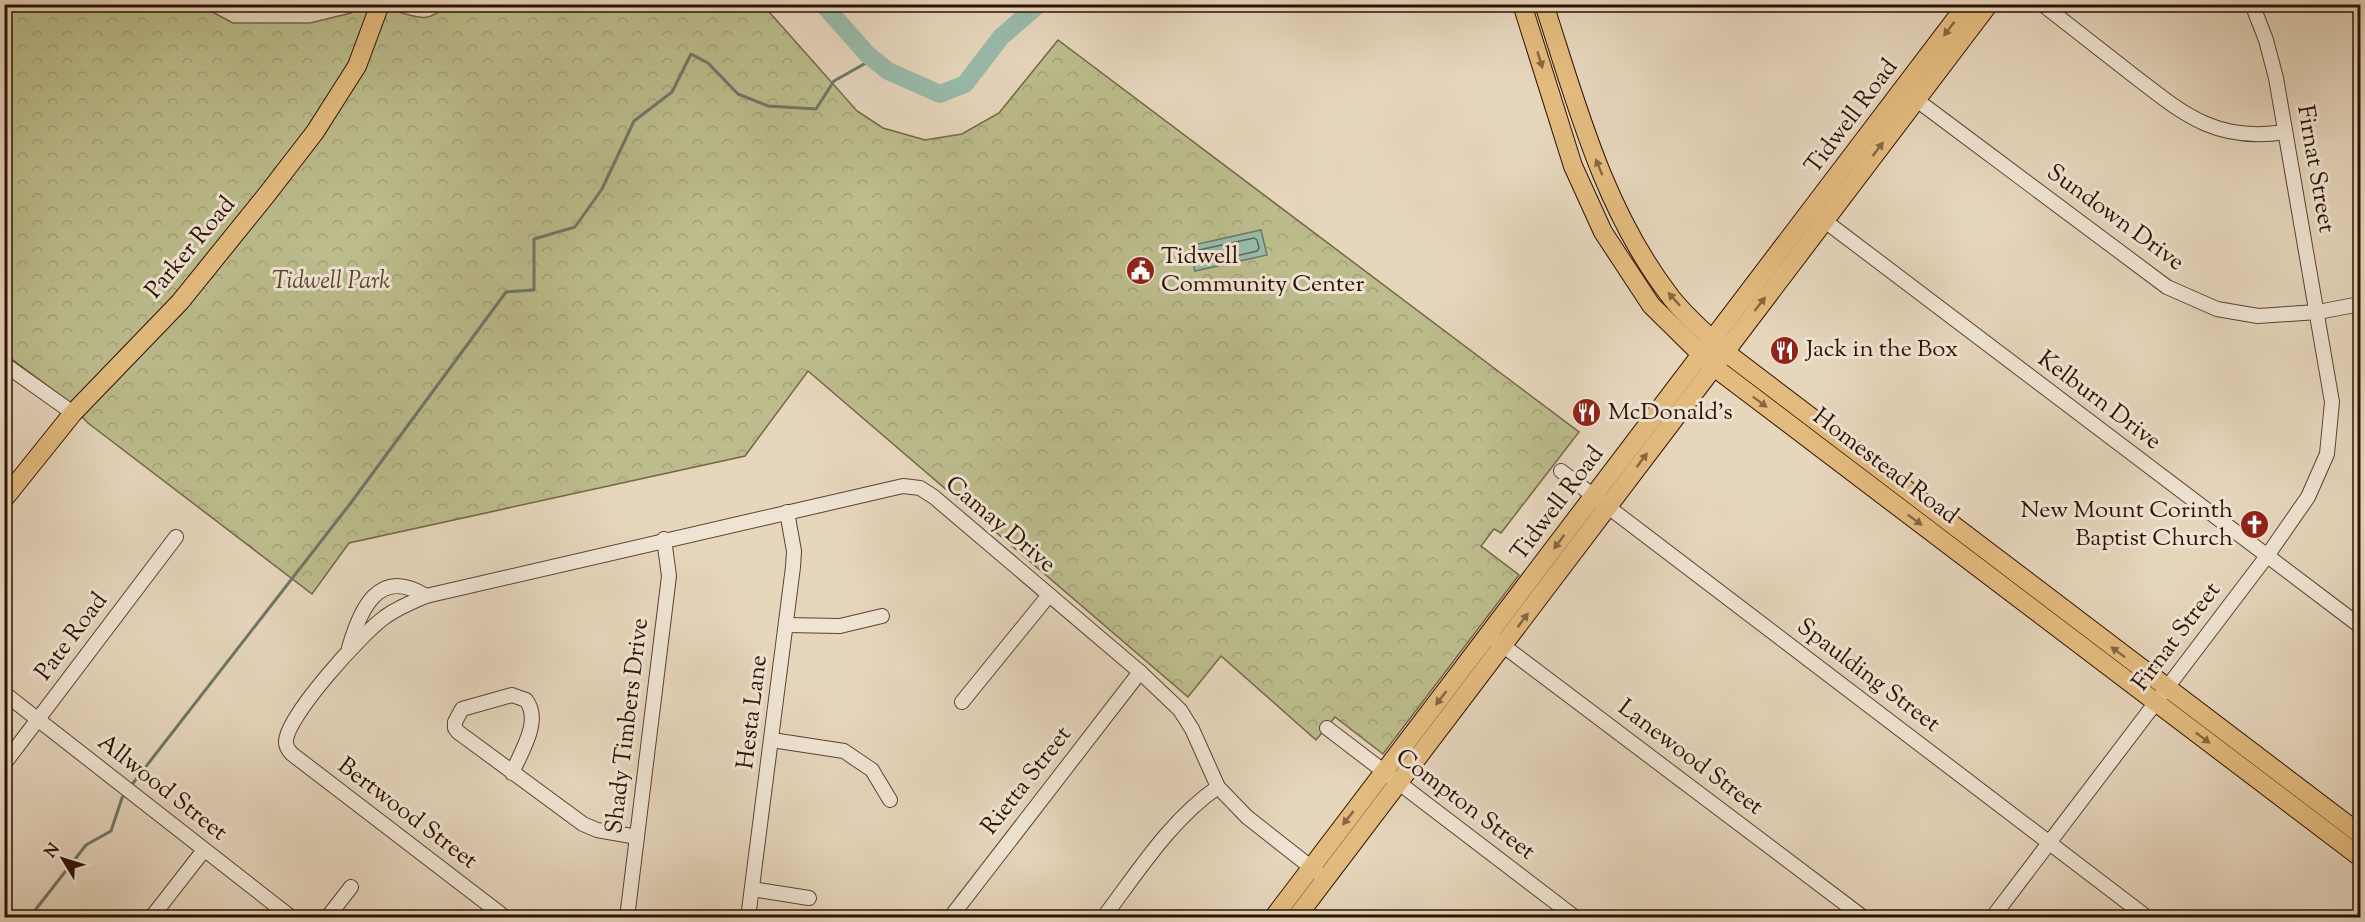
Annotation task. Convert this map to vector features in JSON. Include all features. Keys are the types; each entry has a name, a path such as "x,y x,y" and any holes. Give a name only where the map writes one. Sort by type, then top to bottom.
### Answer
{"main road":[{"name":"Parker Road","path":"4,499 73,413 180,302 315,132 357,66 380,4"},
{"name":"Homestead Road","path":"1522,4 1573,166 1604,232 1651,305 1708,361 1826,452 1950,535 2292,794 2361,857"},
{"name":"Homestead Road","path":"1544,4 1588,140 1621,221 1670,296 1719,345 1839,438 1950,535"},
{"name":"Tidwell Road","path":"1910,94 1967,4"},
{"name":"Tidwell Road","path":"1296,918 1391,778 1600,501 1910,94 1989,4"},
{"path":"1549,88 1569,80"},
{"path":"1826,452 1839,438"},
{"name":"Tidwell Road","path":"1273,918 1310,867 1391,778"},
{"name":"Homestead Road","path":"2292,794 2361,834"}],"street":[{"path":"2042,4 2185,115 2228,132 2258,135 2284,132"},
{"name":"Firnat Street","path":"1992,918 2267,556 2308,497 2327,454 2332,402 2318,312 2274,68 2252,4"},
{"name":"Sundown Drive","path":"1910,94 2168,287 2217,309 2258,316 2318,312 2361,304"},
{"name":"Kelburn Drive","path":"1818,216 2361,626"},
{"path":"4,364 73,413"},
{"name":"Spaulding Street","path":"1561,471 2148,918"},
{"name":"Camay Drive","path":"285,742 290,727 348,651 385,617 426,596 664,539 903,486 920,488 934,497 1140,672 1180,710 1192,729 1218,788 1247,817 1325,878"},
{"name":"Hesta Lane","path":"748,918 794,567 794,551 787,512"},
{"name":"Pate Road","path":"4,764 176,537"},
{"name":"Shady Timbers Drive","path":"627,918 669,576 664,539"},
{"name":"Camay Drive","path":"348,651 364,606 375,594 388,588 402,587 416,590 426,596"},
{"path":"962,702 1049,595"},
{"path":"786,625 840,626 882,616"},
{"name":"Lanewood Street","path":"1496,641 1864,918"},
{"name":"Rietta Street","path":"950,918 1140,672"},
{"name":"Allwood Street","path":"4,693 292,918"},
{"path":"512,773 532,723 533,712 526,700 512,695 462,709 455,722 455,728 512,773 583,824 597,830 636,837"},
{"name":"Compton Street","path":"1327,728 1576,918"},
{"path":"772,740 844,751 872,770 890,800"},
{"name":"Bertwood Street","path":"285,742 292,754 506,917"},
{"path":"1103,918 1176,823 1196,803 1218,788"},
{"path":"151,918 204,850"},
{"path":"327,918 351,887"},
{"path":"752,889 809,898"}],"green space":[{"name":"Tidwell Park","path":"364,4 391,5 390,9 420,17 434,15 447,4 763,5 857,111 883,128 925,140 962,134 999,113 1058,40 1579,432 1501,533 1494,529 1481,546 1519,575 1383,754 1335,717 1316,740 1221,656 1188,697 808,371 745,456 349,543 312,594 88,423 64,398 5,354 4,5 199,5 233,23 310,23 351,13"}],"water":[{"path":"1261,230 1267,255 1195,271 1189,246"}],"waterway":[{"path":"823,4 867,54 888,71 940,94 965,84 1001,37 1039,4"},
{"path":"130,787 350,504 506,292 534,290 534,239 575,227 602,189 634,121 672,92 691,54 708,63 738,94 768,106 816,109 834,81 873,59"},
{"path":"29,918 86,845 111,831 126,792"}],"place":[{"name":"Tidwell Community Center","path":"1140,271"},
{"name":"Jack in the Box","path":"1785,350"},
{"name":"McDonald's","path":"1587,413"},
{"name":"New Mount Corinth Baptist Church","path":"2254,525"}]}
